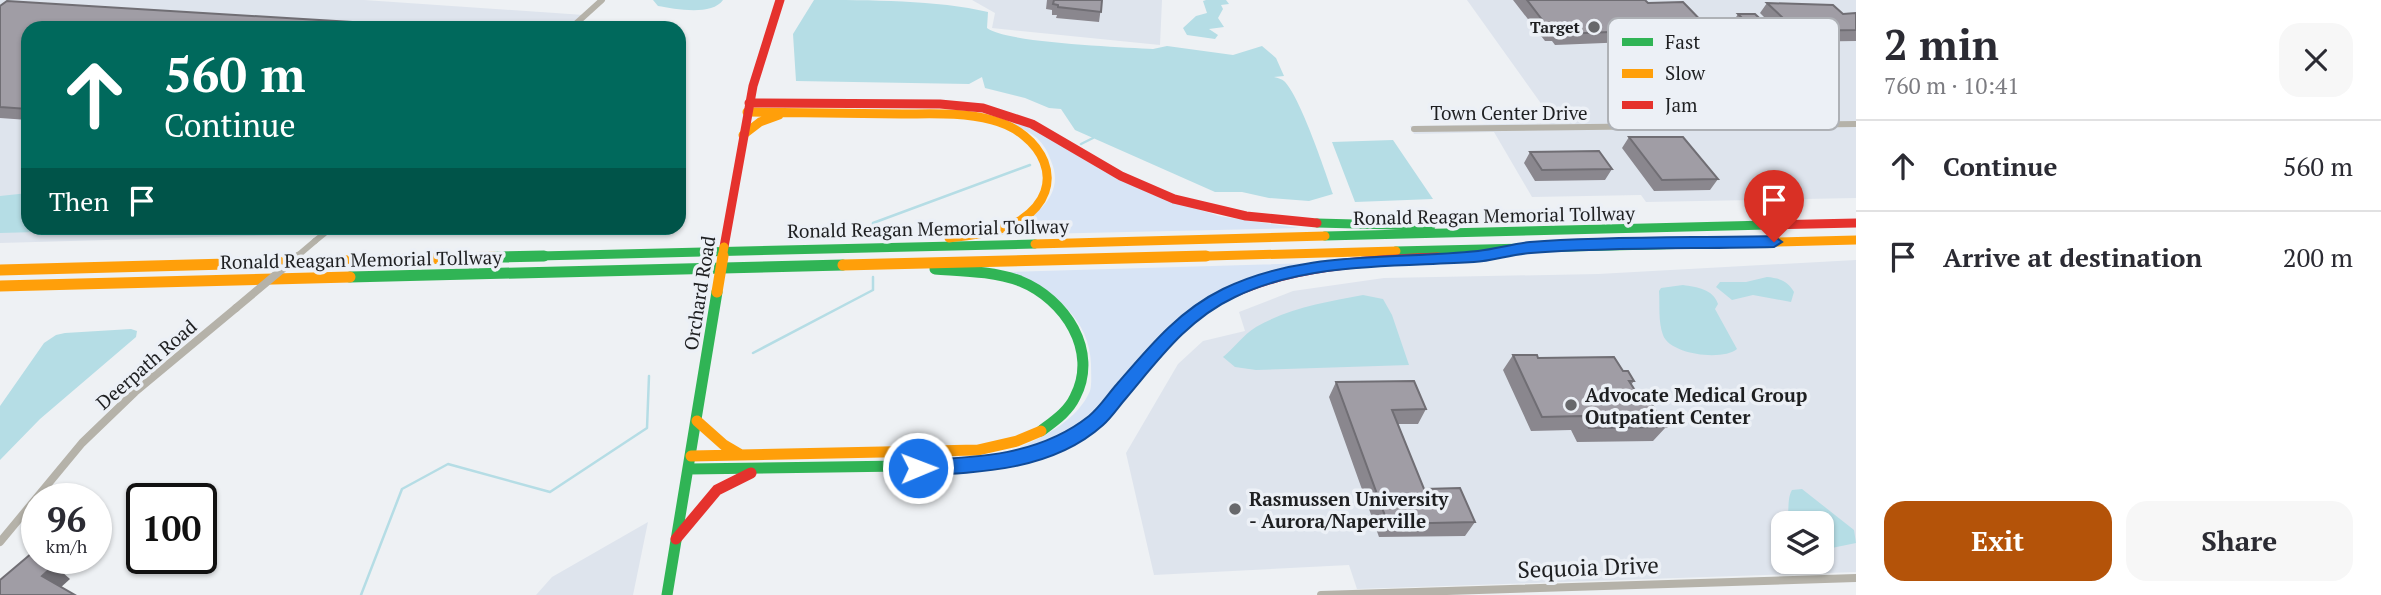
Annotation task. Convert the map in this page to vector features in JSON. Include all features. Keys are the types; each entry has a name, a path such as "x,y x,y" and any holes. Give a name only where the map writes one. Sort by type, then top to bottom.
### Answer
{"main road":[{"name":"Orchard Road","path":"667,595 748,107 762,51 780,0"},
{"path":"748,107 791,113 969,115 1014,128 1032,141 1044,155 1050,172 1048,188 1038,205 1020,220 990,232 873,247"},
{"path":"748,107 977,107 1019,118 1138,184 1210,209 1296,223 1460,226 1490,232"},
{"path":"743,135 768,118 791,113"},
{"name":"Ronald Reagan Memorial Tollway","path":"0,270 1856,223"},
{"name":"Ronald Reagan Memorial Tollway","path":"0,286 1856,240"},
{"path":"689,469 966,467 1026,456 1063,442 1096,420 1173,331 1212,303 1246,285 1318,266 1478,257 1529,248"},
{"path":"691,456 978,450 1021,440 1038,432 1071,403 1085,371 1085,352 1071,320 1052,302 1030,287 1006,278 886,264"},
{"path":"696,421 724,445 741,455"},
{"path":"676,540 709,496 721,485 762,470"}],"street":[{"path":"579,21 602,0"},
{"name":"Town Center Drive","path":"1414,129 1608,127"},
{"name":"Deerpath Road","path":"0,542 90,434 322,235"},
{"name":"Sequoia Drive","path":"1321,595 1540,592 1856,578"}],"shaded area":[{"path":"0,0 364,0 584,15 577,21 21,21 21,235 282,235 0,243"},
{"path":"653,0 723,0 711,8 693,10 658,6"},
{"path":"814,0 902,2 968,8 988,12 987,28 999,33 1066,43 1153,49 1167,46 1233,55 1262,46 1276,58 1284,76 1274,77 1284,81 1297,102 1312,134 1333,194 1309,201 1269,198 1242,192 1215,192 1075,130 1061,109 1049,108 1025,98 985,88 982,77 969,84 796,81 793,34"},
{"path":"972,0 1162,0 1160,45 992,28 995,13"},
{"path":"1226,0 1229,4 1221,5 1223,9 1218,18 1224,27 1209,29 1218,35 1215,39 1187,35 1183,28 1196,16 1207,13 1203,1"},
{"path":"1467,0 1856,0 1856,198 1646,202 1641,195 1532,197 1494,132 1414,134 1410,126 1555,123"},
{"path":"1008,118 1037,131 1103,171 1151,194 1219,216 1299,228 999,235 1042,208 1054,187 1055,175 1044,146"},
{"path":"1393,140 1433,199 1355,202 1332,142"},
{"path":"21,194 21,232 0,233 0,196"},
{"path":"1856,260 1856,572 1834,573 1834,511 1771,511 1771,574 1797,574 1357,589 1349,565 1154,575 1126,453 1178,364 1203,341 1245,331 1239,312 1293,291 1384,278 1598,274"},
{"path":"1312,263 1257,275 1202,302 1162,335 1091,413 1058,434 1021,449 1020,447 1060,425 1078,410 1090,391 1091,364 1084,332 1066,307 1053,296 1010,274 1011,272"},
{"path":"1767,277 1779,279 1789,285 1794,292 1791,302 1753,295 1732,300 1716,287 1720,282 1746,282"},
{"path":"1683,285 1699,288 1716,299 1718,304 1715,309 1737,349 1721,355 1697,354 1668,342 1660,324 1659,291 1661,288"},
{"path":"1363,295 1383,299 1392,315 1409,365 1256,370 1235,367 1223,357 1251,330 1269,320 1308,307"},
{"path":"131,329 137,331 136,337 40,419 0,460 0,406 44,343 65,333"},
{"path":"1802,489 1830,511 1788,511 1792,490"},
{"path":"1834,514 1854,530 1856,543 1834,548"},
{"path":"648,522 633,595 536,595 552,577"}],"building":[{"path":"1054,0 1102,0 1101,12 1058,7 1053,4"},
{"path":"1527,0 1683,2 1698,18 1608,18 1608,32 1561,34 1558,30 1550,30"},
{"path":"7,1 334,21 21,21 21,108 0,107 0,6"},
{"path":"1767,3 1833,5 1843,14 1856,13 1856,30 1839,30 1839,18 1783,18"},
{"path":"1738,14 1755,14 1759,18 1742,18"},
{"path":"1629,137 1683,137 1718,179 1662,180"},
{"path":"1599,151 1612,169 1542,170 1530,152"},
{"name":"Advocate Medical Group Outpatient Center","path":"1513,355 1537,355 1538,358 1614,357 1623,371 1628,371 1634,381 1629,381 1638,395 1646,395 1666,427 1589,428 1582,416 1542,417"},
{"path":"1414,381 1426,409 1392,410 1424,489 1460,488 1475,522 1388,524 1336,382"},
{"path":"21,562 21,574 44,574 42,576 75,595 0,595 0,580"}],"waterway":[{"path":"1081,144 1093,138"},
{"path":"872,229 873,223 1030,165"},
{"path":"753,353 873,290 873,277"},
{"path":"361,595 402,489 448,464 550,492 647,428 649,376"}],"traffic: fast":[{"path":"1317,223 1431,226"},
{"path":"1325,236 1768,225"},
{"path":"1396,251 1741,243"},
{"path":"494,257 1035,244"},
{"path":"350,277 843,265"},
{"path":"935,269 984,273 1019,281 1044,295 1068,319 1082,349 1082,381 1068,407 1041,431"},
{"path":"667,595 717,292"},
{"path":"689,469 973,465 1040,452 1078,434"}],"traffic: slow":[{"path":"747,112 969,115 1016,129 1038,149 1044,161 1047,185 1042,197 1034,209 1014,224 987,233 949,238"},
{"path":"743,135 760,122 779,115"},
{"path":"1035,244 1325,236"},
{"path":"1741,243 1856,240"},
{"path":"717,292 724,247"},
{"path":"843,265 1396,251"},
{"path":"0,270 494,257"},
{"path":"0,286 350,277"},
{"path":"697,421 724,445 741,455"},
{"path":"691,456 978,450 1017,441 1041,431"}],"traffic: jam":[{"path":"724,247 753,86 780,0"},
{"path":"749,103 940,104 983,108 1032,124 1121,176 1174,199 1246,216 1317,223"},
{"path":"1768,225 1856,223"},
{"path":"1078,434 1104,410 1172,332 1200,309 1231,292 1263,280 1332,265 1438,258"},
{"path":"676,539 717,490 751,473"}],"place":[{"name":"Target","path":"1594,27"},
{"name":"Advocate Medical Group Outpatient Center","path":"1571,405"},
{"name":"Rasmussen University - Aurora/Naperville","path":"1235,509"}],"route":[{"path":"918,468 981,466 1026,456 1063,442 1096,420 1173,331 1190,317 1246,285 1296,270 1358,262 1478,257 1529,248 1774,242"}]}
